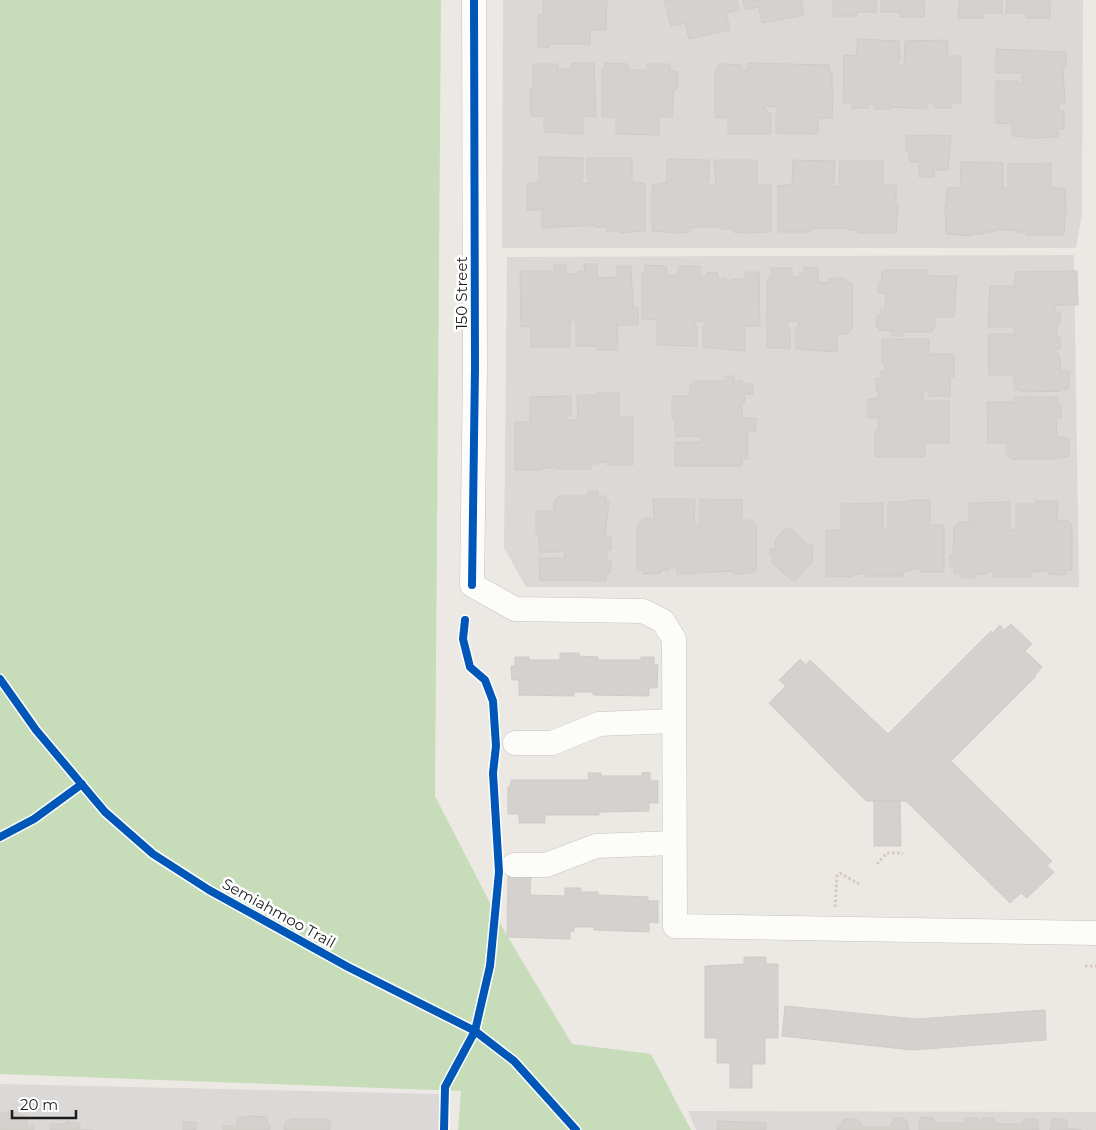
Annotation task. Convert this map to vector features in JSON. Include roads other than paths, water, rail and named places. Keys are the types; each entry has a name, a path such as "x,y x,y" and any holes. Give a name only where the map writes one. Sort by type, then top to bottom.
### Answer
{"street":[{"name":"150 Street","path":"474,0 475,368 472,585 515,609 643,611 662,621 674,639 673,722"},
{"path":"514,743 552,742 599,724 673,722 675,926 1096,933"},
{"path":"514,866 546,866 596,846 674,843"}]}
